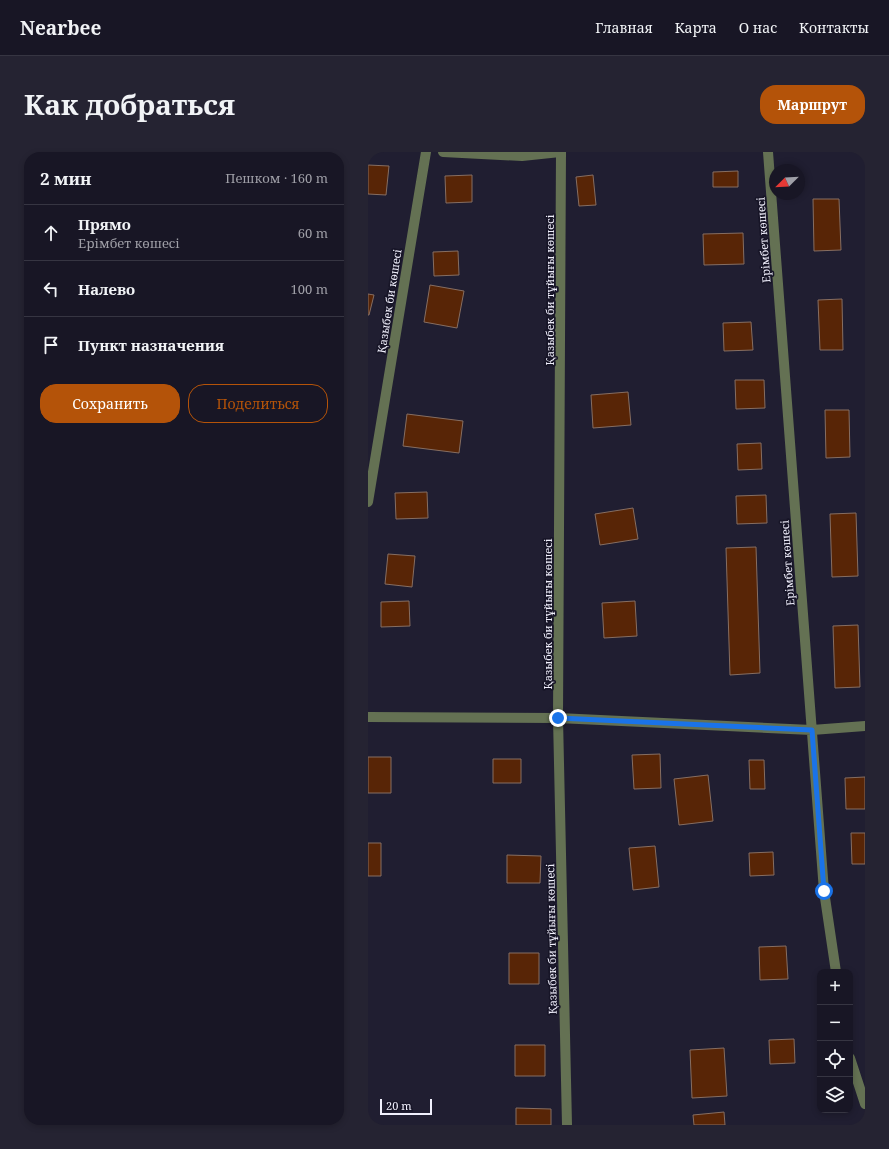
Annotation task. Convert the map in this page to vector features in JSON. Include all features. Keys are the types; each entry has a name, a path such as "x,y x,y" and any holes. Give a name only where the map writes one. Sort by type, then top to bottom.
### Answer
{"street":[{"name":"Қазыбек би көшесі","path":"368,502 426,152"},
{"path":"443,152 522,156 561,152"},
{"name":"Қазыбек би тұйығы көшесі","path":"561,152 558,718 567,1125"},
{"name":"Ерімбет көшесі","path":"768,152 824,891 836,969"},
{"path":"368,717 558,718 812,730 865,726"},
{"path":"853,1067 865,1104"}],"building":[{"path":"368,165 389,166 386,195 368,194"},
{"path":"738,171 738,187 713,187 713,172"},
{"path":"472,175 472,202 446,203 445,176"},
{"path":"593,175 596,205 579,206 576,177"},
{"path":"813,199 839,199 841,250 814,251"},
{"path":"743,233 744,264 704,265 703,234"},
{"path":"458,251 459,275 434,276 433,252"},
{"path":"430,285 464,291 457,328 424,322"},
{"path":"368,294 374,295 369,315 368,315"},
{"path":"842,299 843,350 820,350 818,300"},
{"path":"751,322 753,350 724,351 723,323"},
{"path":"735,380 764,380 765,408 736,409"},
{"path":"628,392 631,425 593,428 591,395"},
{"path":"825,410 849,410 850,457 826,458"},
{"path":"407,414 463,421 459,453 403,446"},
{"path":"761,443 762,469 738,470 737,444"},
{"path":"427,492 428,518 396,519 395,493"},
{"path":"766,495 767,523 737,524 736,496"},
{"path":"633,508 638,539 600,545 595,514"},
{"path":"856,513 858,576 832,577 830,514"},
{"path":"756,547 760,673 730,675 726,548"},
{"path":"388,554 415,556 412,587 385,584"},
{"path":"409,601 410,626 381,627 381,602"},
{"path":"635,601 637,636 604,638 602,603"},
{"path":"858,625 860,687 835,688 833,626"},
{"path":"660,754 661,788 634,789 632,755"},
{"path":"368,757 391,757 391,793 368,793"},
{"path":"493,759 521,759 521,783 493,783"},
{"path":"749,760 764,760 765,789 750,789"},
{"path":"708,775 713,821 679,825 674,779"},
{"path":"865,777 865,809 846,809 845,778"},
{"path":"851,833 865,833 865,864 852,864"},
{"path":"368,843 381,843 381,876 368,876"},
{"path":"655,846 659,887 633,890 629,848"},
{"path":"773,852 774,875 750,876 749,853"},
{"path":"507,855 541,856 540,883 507,883"},
{"path":"786,946 788,979 760,980 759,947"},
{"path":"509,953 539,953 539,984 509,984"},
{"path":"794,1039 795,1063 770,1064 769,1040"},
{"path":"515,1045 545,1045 545,1076 515,1076"},
{"path":"724,1048 727,1096 692,1098 690,1050"},
{"path":"516,1108 551,1109 551,1125 516,1125"},
{"path":"724,1112 725,1125 694,1125 693,1115"}],"route":[{"path":"558,718 812,730 824,891"}]}
